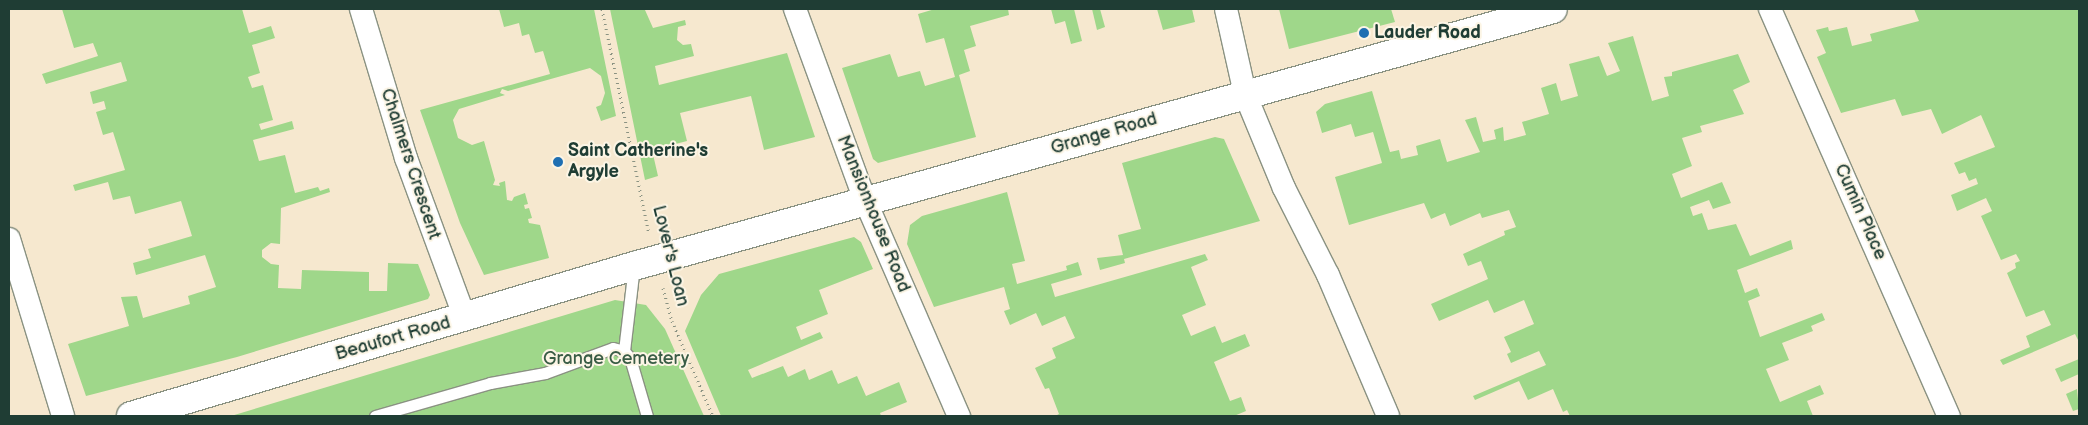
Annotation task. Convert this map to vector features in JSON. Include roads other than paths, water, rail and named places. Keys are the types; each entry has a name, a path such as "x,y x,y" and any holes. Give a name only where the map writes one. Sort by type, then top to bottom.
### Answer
{"street":[{"name":"Chalmers Crescent","path":"361,9 406,158 465,318"},
{"name":"Mansionhouse Road","path":"795,9 866,200 959,416"},
{"path":"1226,9 1245,94 1284,188 1328,274 1388,416"},
{"name":"Grange Road","path":"645,263 1554,9"},
{"name":"Cumin Place","path":"1770,9 1949,416"},
{"path":"9,239 63,416"},
{"name":"Beaufort Road","path":"131,416 645,263"}],"lane":[{"path":"624,351 645,263"},
{"path":"375,416 490,383 552,371 613,348 624,351 630,358 647,416"}],"place":[{"name":"Lauder Road","path":"1364,33"},
{"name":"Saint Catherine's Argyle","path":"558,162"}],"park label":[{"name":"Grange Cemetery","path":"616,359"}]}
